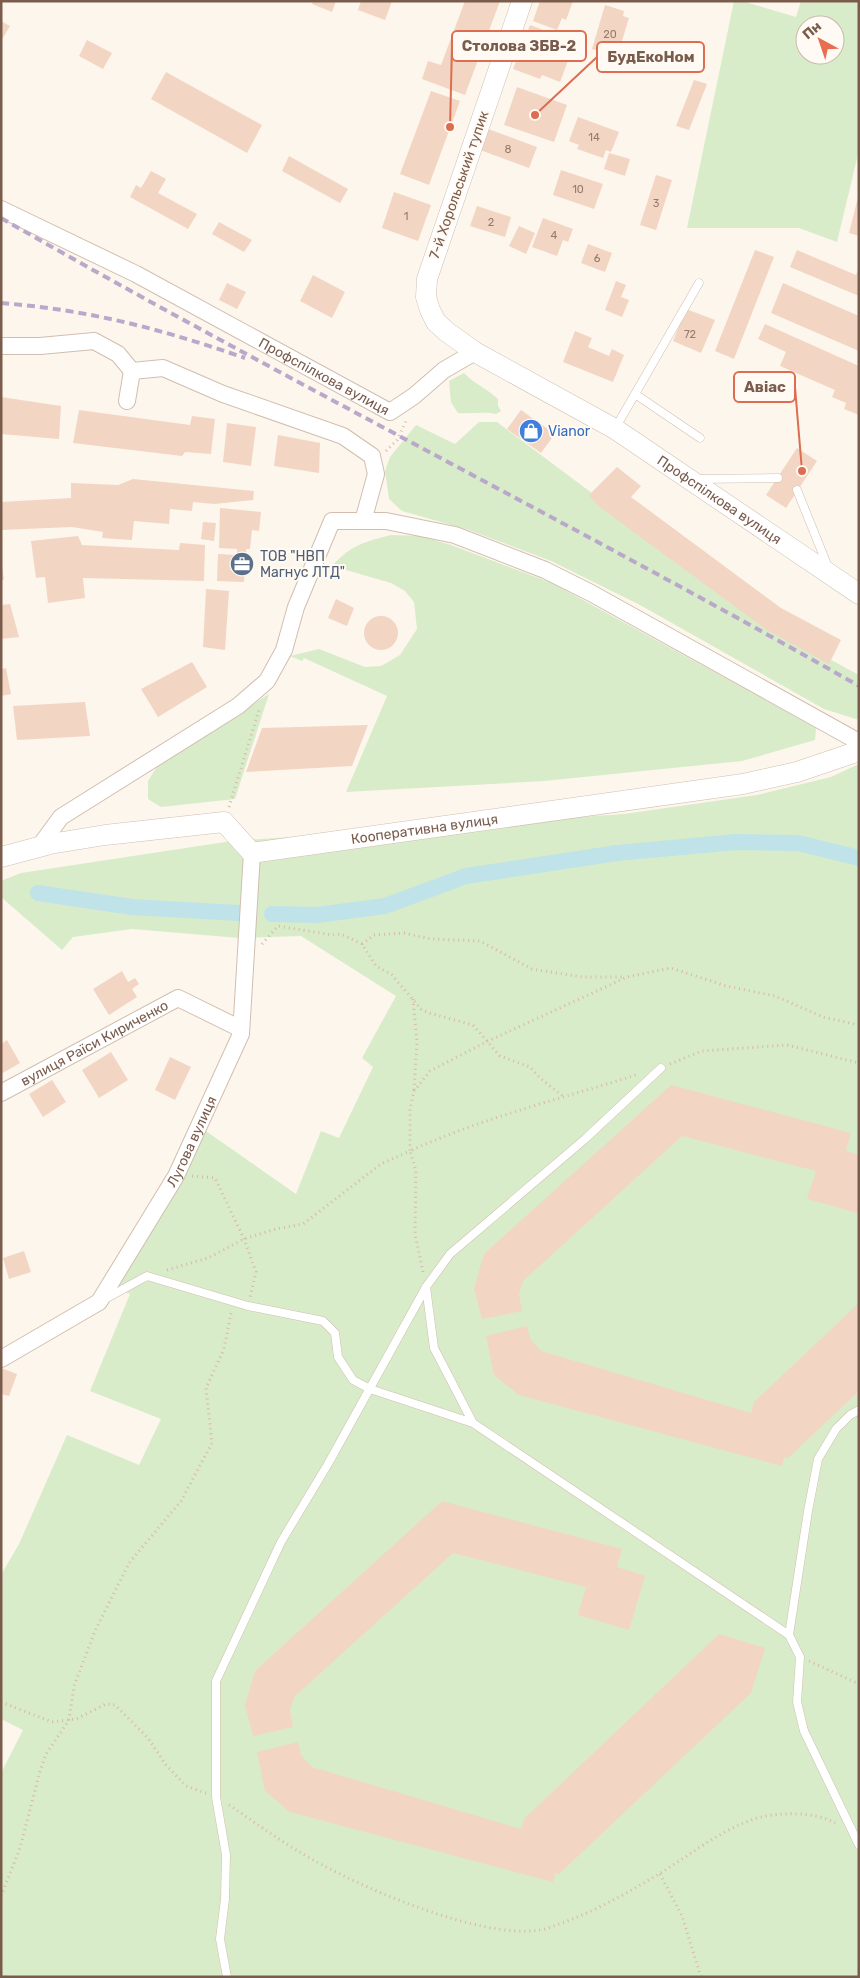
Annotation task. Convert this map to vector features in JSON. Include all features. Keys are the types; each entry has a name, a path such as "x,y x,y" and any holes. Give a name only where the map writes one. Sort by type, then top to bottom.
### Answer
{"street":[{"name":"7-й Хорольський тупик","path":"475,352 436,322 426,297 427,279 522,1"},
{"name":"Профспілкова вулиця","path":"1,209 136,274 390,412 414,396 444,370 475,352 615,429 859,594"},
{"path":"1,346 40,346 94,342 118,354 132,371 127,401"},
{"path":"132,371 163,368 223,394 343,436 372,456 374,464 376,474 363,521"},
{"path":"39,847 61,817 238,706 267,681 284,650 296,608 332,522 386,521 455,535 544,570 591,593 859,742"},
{"name":"Кооперативна вулиця","path":"252,853 743,784 797,772 859,751"},
{"path":"5,854 105,835 224,822 252,853"},
{"name":"Лугова вулиця","path":"1,1360 98,1302 176,1176 241,1034 252,853"},
{"name":"вулиця Раїси Кириченко","path":"1,1093 178,998 241,1028"}],"lane":[{"path":"615,429 699,283"},
{"path":"635,394 700,438"},
{"path":"689,479 778,478"},
{"path":"798,490 831,576"},
{"path":"227,1977 220,1939 225,1898 226,1854 216,1797 216,1681 281,1542 370,1390 426,1287 450,1254 586,1139 661,1068"},
{"path":"98,1302 147,1276 248,1306 322,1321 335,1333 338,1357 353,1380 370,1390 473,1423 789,1635 800,1657 797,1702 804,1731 859,1845"},
{"path":"426,1287 434,1348 473,1423"},
{"path":"789,1635 818,1459 836,1429 850,1415 859,1410"}],"path":[{"path":"374,464 397,440 405,425 414,396"},
{"path":"224,822 267,681"},
{"path":"245,962 278,926 332,935 341,934 362,944 376,966 392,974 413,999 429,1014 473,1025 500,1056 530,1067 540,1078 565,1098"},
{"path":"362,944 374,935 404,933 431,939 480,940 532,969 582,977 627,977 671,968 726,986 775,996 823,1017 859,1025"},
{"path":"414,1091 430,1071 486,1042 627,977"},
{"path":"413,999 417,1042 414,1091 410,1109 410,1151 416,1171 415,1234 426,1287"},
{"path":"147,1276 208,1258 244,1239 276,1229 303,1224 381,1164 410,1151"},
{"path":"176,1176 215,1178 244,1239 256,1272 248,1306"},
{"path":"1,1896 20,1848 43,1763 69,1720 74,1686 95,1631 125,1571 181,1501 212,1443 206,1388 224,1349 233,1301"},
{"path":"800,1657 859,1684"},
{"path":"1,1702 52,1722 76,1719 106,1704 114,1705 148,1738 166,1765 186,1786 216,1797 299,1852 360,1882 427,1911 487,1929 540,1930 585,1915 660,1874 694,1850 754,1819 798,1813 827,1818 855,1836"},
{"path":"660,1874 682,1916 701,1977"},
{"path":"1,1973 6,1977"}],"green space":[{"path":"734,1 742,1 795,17 795,65 845,65 845,15 797,15 801,1 859,1 859,150 837,242 799,228 687,228"},
{"path":"464,373 498,399 498,406 501,411 496,414 458,413 451,402 449,381"},
{"path":"479,422 497,422 772,628 859,675 859,720 824,709 640,605 551,561 469,530 402,511 389,499 385,471 390,457 416,425 455,444"},
{"path":"391,535 420,536 451,545 552,583 816,728 815,740 742,761 544,781 346,792 387,696 304,658 302,661 290,656 319,649 365,667 381,666 400,655 417,629 414,602 405,591 391,583 332,566 345,553 358,545"},
{"path":"269,694 235,799 161,807 148,799 148,781 158,765"},
{"path":"859,764 859,1977 1,1977 1,1773 23,1730 1,1719 1,1575 19,1544 67,1435 139,1465 161,1419 90,1391 130,1294 113,1288 203,1129 296,1194 321,1131 339,1138 373,1067 362,1058 396,996 301,936 239,938 132,929 73,937 62,950 1,897 1,881 21,873 232,841 624,814 757,795 831,777"}],"building":[{"path":"313,1 336,1 332,12 312,4"},
{"path":"361,1 392,1 385,20 358,10"},
{"path":"465,1 500,1 465,95 422,79 428,61 441,65"},
{"path":"540,1 573,1 566,20 562,18 557,30 533,21"},
{"path":"605,5 624,11 623,16 629,18 617,57 592,49"},
{"path":"1,21 10,26 1,41"},
{"path":"530,25 565,38 561,49 571,53 560,82 542,75 540,79 513,69"},
{"path":"87,40 112,53 103,69 79,56"},
{"path":"166,72 262,125 247,153 151,99"},
{"path":"694,80 707,84 689,130 676,126"},
{"path":"517,87 567,105 554,142 504,125"},
{"path":"431,91 460,101 429,185 400,174"},
{"path":"578,117 619,132 611,152 606,150 603,158 577,149 579,145 569,141"},
{"path":"488,129 537,147 529,168 480,150"},
{"path":"609,153 630,159 625,176 604,169"},
{"path":"289,156 348,189 340,203 282,171"},
{"path":"561,170 603,184 594,209 553,195"},
{"path":"151,171 166,179 158,193 197,214 188,229 130,197 136,185 141,188"},
{"path":"656,175 672,180 656,230 640,225"},
{"path":"394,192 431,205 418,241 382,228"},
{"path":"859,197 859,236 849,233"},
{"path":"477,206 511,217 505,237 470,226"},
{"path":"543,218 573,229 568,242 563,240 557,256 532,247"},
{"path":"219,222 252,240 244,252 212,234"},
{"path":"519,226 535,233 526,254 509,246"},
{"path":"588,244 612,253 605,272 581,263"},
{"path":"755,250 774,257 734,359 715,351"},
{"path":"797,250 856,275 859,267 859,296 790,267"},
{"path":"313,275 345,292 332,318 300,301"},
{"path":"616,281 626,285 621,297 629,300 622,317 605,310"},
{"path":"227,283 246,292 237,309 219,300"},
{"path":"783,283 859,316 859,351 771,313"},
{"path":"686,309 715,320 701,353 673,341"},
{"path":"765,324 859,366 859,415 844,409 846,403 832,397 835,390 780,366 786,352 758,339"},
{"path":"575,331 592,338 588,347 609,356 612,349 624,355 613,382 563,362"},
{"path":"1,397 61,406 59,439 1,434"},
{"path":"79,410 190,425 192,416 215,419 211,454 185,452 182,456 73,443"},
{"name":"Vianor","path":"521,410 555,434 541,453 507,429"},
{"path":"227,423 256,427 251,466 223,462"},
{"path":"278,435 320,443 319,473 274,466"},
{"path":"797,448 817,461 786,508 766,495"},
{"path":"617,467 641,486 631,497 781,608 841,640 829,664 767,630 597,505 589,495"},
{"path":"133,479 254,491 253,500 214,504 193,502 192,511 170,509 169,524 134,521 132,540 102,538 103,532 72,527 1,530 1,502 71,498 71,483 118,485"},
{"path":"220,508 261,512 259,531 252,530 250,549 246,549 244,582 217,581 218,554 237,555 237,549 219,548"},
{"path":"203,522 216,523 214,541 201,539"},
{"path":"78,536 82,545 179,550 180,543 205,545 204,581 83,578 85,598 48,603 45,577 36,578 31,541"},
{"path":"1,560 4,580 1,580"},
{"path":"206,589 229,591 225,650 203,647"},
{"path":"336,599 354,608 347,626 328,618"},
{"path":"10,604 19,637 1,639 1,605"},
{"path":"381,616 393,621 398,633 393,645 381,650 369,645 364,633 369,621"},
{"path":"192,662 207,687 158,717 141,689"},
{"path":"6,668 11,694 1,696 1,669"},
{"path":"85,702 90,736 17,740 13,706"},
{"path":"368,725 352,766 246,772 262,728"},
{"path":"122,971 128,982 135,978 139,984 132,989 137,997 109,1015 93,989"},
{"path":"7,1040 20,1063 1,1074 1,1044"},
{"path":"111,1052 128,1080 99,1098 82,1070"},
{"path":"170,1057 191,1067 175,1100 155,1090"},
{"path":"52,1080 66,1102 43,1117 29,1094"},
{"path":"671,1085 851,1133 846,1151 859,1155 858,1213 807,1199 816,1171 682,1136 523,1281 519,1294 522,1311 482,1319 474,1289 484,1254"},
{"path":"24,1251 31,1272 9,1279 3,1258"},
{"path":"859,1303 859,1391 788,1458 784,1457 782,1466 519,1395 494,1375 486,1336 527,1326 530,1339 541,1351 751,1413 754,1402"},
{"path":"1,1368 17,1374 9,1396 1,1394"},
{"path":"442,1501 622,1549 617,1567 645,1576 629,1630 578,1615 586,1587 453,1553 294,1697 290,1710 293,1727 253,1736 245,1705 255,1671"},
{"path":"719,1634 765,1648 751,1693 559,1874 555,1873 553,1882 290,1812 265,1791 257,1752 298,1742 301,1755 312,1767 521,1829 525,1818"}],"waterway":[{"path":"272,914 317,915 385,906 466,876 617,853 736,842 798,843 859,858"},
{"path":"38,893 132,907 240,913"}],"railway":[{"path":"1,218 215,337 645,568 859,686"},
{"path":"1,303 65,310 125,322 184,338 245,358"}],"place":[{"name":"БудЕкоНом","path":"535,115"},
{"name":"Столова ЗБВ-2","path":"450,127"},
{"name":"Vianor","path":"531,431"},
{"name":"Авіас","path":"802,471"},
{"name":"ТОВ \"НВП Магнус ЛТД\"","path":"242,564"}]}
